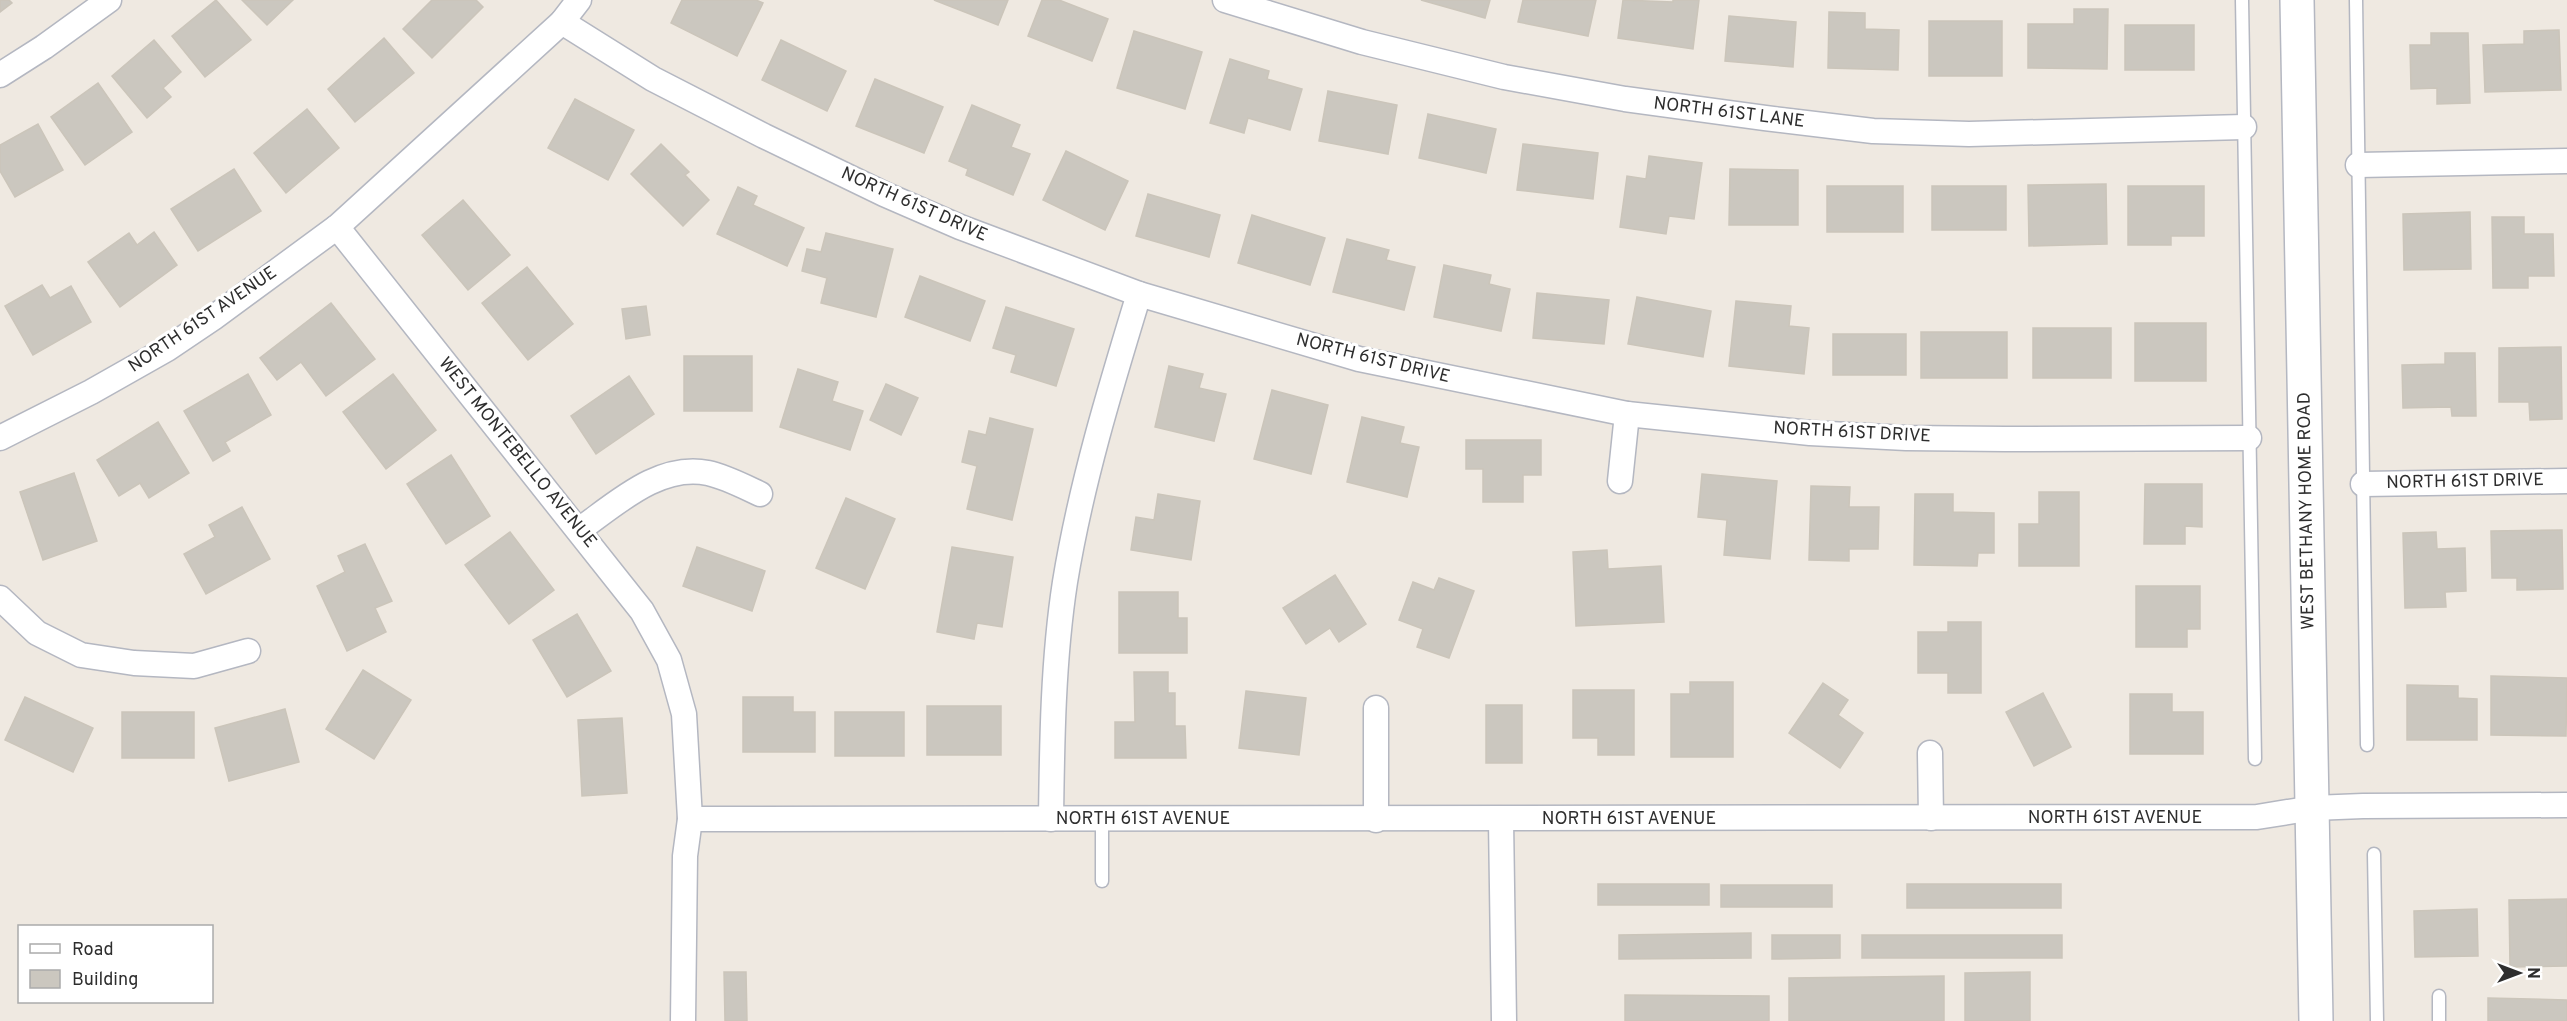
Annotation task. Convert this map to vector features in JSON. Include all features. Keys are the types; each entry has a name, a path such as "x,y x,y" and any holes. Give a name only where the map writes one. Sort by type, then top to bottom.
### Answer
{"main road":[{"name":"WEST BETHANY HOME ROAD","path":"2297,0 2316,1021"}],"street":[{"path":"0,75 44,47 109,0"},
{"path":"337,227 562,22 579,0"},
{"name":"NORTH 61ST LANE","path":"1225,0 1362,42 1504,77 1625,99 1765,118 1873,131 1970,134 2244,127"},
{"name":"NORTH 61ST DRIVE","path":"562,22 653,78 764,136 884,194 960,227 1139,294 1359,359 1627,414 1810,433 1906,438 2249,438"},
{"path":"2358,165 2567,161"},
{"name":"NORTH 61ST AVENUE","path":"0,438 91,392 167,348 213,318 337,227"},
{"name":"WEST MONTEBELLO AVENUE","path":"337,227 642,611 669,660 684,714 690,819 685,856 683,1021"},
{"path":"1051,819 1052,728 1057,650 1065,581 1098,428 1139,294"},
{"path":"1620,481 1627,414"},
{"path":"579,530 652,480 674,474 707,473 760,494"},
{"name":"NORTH 61ST DRIVE","path":"2363,484 2567,481"},
{"path":"0,598 37,633 81,655 134,663 194,666 248,651"},
{"path":"1376,708 1376,820"},
{"path":"1930,753 1931,818"},
{"name":"NORTH 61ST AVENUE","path":"690,819 1501,820 2257,817 2313,808 2567,805"},
{"path":"1501,820 1504,1021"}],"lane":[{"path":"2242,0 2255,759"},
{"path":"2356,0 2367,745"},
{"path":"1102,819 1102,881"},
{"path":"2374,854 2377,1021"},
{"path":"2439,996 2439,1021"}],"building":[{"path":"0,0 9,0 12,3 0,12"},
{"path":"216,0 251,40 205,77 172,36"},
{"path":"242,0 293,0 267,25"},
{"path":"432,0 476,0 483,7 432,58 403,29"},
{"path":"682,0 756,0 763,3 737,56 671,23"},
{"path":"934,0 1008,0 998,25"},
{"path":"1042,0 1059,0 1108,19 1092,61 1028,36"},
{"path":"1421,0 1490,0 1485,18"},
{"path":"1523,0 1596,0 1588,36 1518,22"},
{"path":"1623,0 1673,2 1673,0 1699,0 1693,49 1618,38"},
{"path":"2074,9 2108,9 2107,69 2028,68 2028,24 2074,24"},
{"path":"1829,12 1865,13 1865,29 1899,30 1898,70 1828,68"},
{"path":"1729,16 1796,22 1793,67 1725,61"},
{"path":"1929,21 2002,21 2002,76 1929,76"},
{"path":"2125,25 2194,25 2194,70 2125,70"},
{"path":"2559,30 2561,90 2485,92 2483,45 2524,44 2524,31"},
{"path":"1134,31 1202,52 1185,109 1117,88"},
{"path":"2431,33 2468,33 2470,103 2437,104 2437,88 2411,89 2410,45 2431,45"},
{"path":"384,38 414,73 355,122 328,89"},
{"path":"154,40 181,72 163,88 171,97 147,118 112,76"},
{"path":"781,40 846,71 827,111 762,80"},
{"path":"1230,59 1269,71 1267,79 1302,89 1290,130 1248,118 1244,133 1210,123"},
{"path":"875,79 943,107 924,153 856,126"},
{"path":"98,83 132,132 85,165 51,117"},
{"path":"1328,91 1397,105 1388,154 1319,141"},
{"path":"575,99 634,130 608,180 548,148"},
{"path":"972,105 1020,125 1011,147 1030,154 1013,195 966,175 968,169 949,161"},
{"path":"307,109 339,148 286,193 254,153"},
{"path":"1428,114 1496,129 1486,173 1419,158"},
{"path":"38,124 63,170 15,197 0,171 0,145"},
{"path":"661,144 689,172 685,175 709,200 683,226 631,174"},
{"path":"1523,144 1598,153 1593,199 1517,190"},
{"path":"1066,151 1128,181 1105,230 1043,200"},
{"path":"1649,156 1702,163 1694,219 1669,216 1666,234 1620,227 1627,176 1646,179"},
{"path":"234,169 261,211 198,251 171,209"},
{"path":"1730,169 1798,170 1798,225 1729,225"},
{"path":"2106,184 2107,244 2029,246 2028,185"},
{"path":"1827,186 1903,186 1903,232 1827,232"},
{"path":"1932,186 2006,186 2006,230 1932,230"},
{"path":"2128,186 2204,186 2204,236 2171,236 2171,245 2128,245"},
{"path":"738,187 757,196 753,205 804,228 787,266 717,234"},
{"path":"1148,194 1220,215 1209,257 1136,236"},
{"path":"463,200 510,255 468,290 422,235"},
{"path":"2470,212 2471,269 2404,270 2403,214"},
{"path":"1252,215 1325,238 1310,285 1238,263"},
{"path":"2492,217 2524,217 2524,234 2553,234 2554,276 2528,276 2528,288 2493,288"},
{"path":"154,232 177,265 120,307 88,262 129,233 137,245"},
{"path":"826,233 893,249 876,317 821,303 827,278 802,271 807,249 821,252"},
{"path":"1347,239 1389,250 1386,260 1415,267 1404,310 1333,292"},
{"path":"1444,265 1491,275 1489,284 1510,289 1501,331 1434,317"},
{"path":"527,267 573,324 528,360 482,303"},
{"path":"920,276 985,301 970,341 905,317"},
{"path":"42,285 50,298 71,286 91,322 33,355 5,306"},
{"path":"1537,293 1609,300 1604,344 1533,338"},
{"path":"1637,297 1711,311 1703,357 1628,344"},
{"path":"1736,301 1791,306 1789,326 1809,328 1804,374 1729,366"},
{"path":"331,303 375,359 326,396 301,362 277,380 260,358"},
{"path":"646,306 650,335 626,339 622,309"},
{"path":"1006,307 1074,329 1056,386 1011,372 1016,355 993,348"},
{"path":"2135,323 2206,323 2206,381 2135,381"},
{"path":"2033,328 2111,328 2111,378 2033,378"},
{"path":"1921,332 2007,332 2007,378 1921,378"},
{"path":"1833,334 1906,334 1906,375 1833,375"},
{"path":"2561,347 2562,419 2530,420 2529,402 2499,402 2499,348"},
{"path":"2445,353 2475,353 2476,416 2452,416 2451,407 2403,408 2402,365 2445,364"},
{"path":"684,356 752,356 752,411 684,411"},
{"path":"1169,366 1203,374 1199,388 1226,394 1214,441 1155,427"},
{"path":"798,369 838,382 832,401 863,411 850,450 780,427"},
{"path":"248,374 271,415 225,442 230,451 213,461 184,411"},
{"path":"393,374 436,430 386,469 343,412"},
{"path":"629,376 654,414 596,454 571,416"},
{"path":"886,384 918,398 901,435 870,420"},
{"path":"1272,390 1328,405 1311,474 1254,459"},
{"path":"1362,417 1404,427 1400,443 1419,447 1407,497 1347,482"},
{"path":"990,418 1033,429 1012,520 967,509 977,466 962,462 969,431 986,435"},
{"path":"158,422 189,473 149,498 140,483 119,496 97,460"},
{"path":"1466,440 1541,440 1541,475 1523,475 1523,502 1483,502 1483,469 1466,469"},
{"path":"451,455 490,516 446,544 407,484"},
{"path":"74,473 97,541 43,560 20,492"},
{"path":"1702,474 1777,481 1770,559 1724,555 1727,520 1698,517"},
{"path":"2145,484 2202,484 2202,527 2185,526 2185,544 2144,544"},
{"path":"1811,486 1850,487 1849,507 1879,507 1878,549 1849,549 1849,561 1809,560"},
{"path":"2039,492 2079,492 2079,566 2019,566 2019,524 2039,524"},
{"path":"1158,494 1200,501 1191,560 1131,550 1136,517 1154,520"},
{"path":"1915,494 1953,494 1953,512 1994,513 1994,553 1978,553 1977,566 1914,565"},
{"path":"846,498 895,519 865,589 816,568"},
{"path":"242,507 270,559 206,594 184,554 215,537 209,525"},
{"path":"2562,530 2563,589 2517,590 2517,578 2492,578 2491,531"},
{"path":"510,532 554,590 509,624 465,565"},
{"path":"2436,532 2437,549 2465,548 2466,591 2445,592 2446,607 2405,608 2403,533"},
{"path":"365,544 392,601 375,608 386,632 347,651 317,586 345,572 338,556"},
{"path":"697,547 765,571 752,611 683,586"},
{"path":"952,547 1013,557 1002,627 977,623 974,639 937,632"},
{"path":"1607,550 1608,569 1661,566 1664,622 1576,626 1573,552"},
{"path":"1335,575 1366,624 1339,642 1330,628 1306,644 1283,608"},
{"path":"1439,578 1474,591 1449,658 1417,647 1423,629 1399,620 1413,582 1434,590"},
{"path":"2136,586 2200,586 2200,629 2187,629 2187,647 2136,647"},
{"path":"1119,592 1178,592 1178,618 1187,618 1187,653 1119,653"},
{"path":"577,614 611,671 567,697 533,640"},
{"path":"1948,622 1981,622 1981,693 1948,693 1948,673 1918,673 1918,632 1948,632"},
{"path":"363,670 411,700 374,759 326,729"},
{"path":"1134,672 1168,672 1168,693 1175,693 1175,726 1185,726 1186,758 1115,758 1115,722 1135,722"},
{"path":"2491,676 2567,678 2566,736 2491,735"},
{"path":"1690,682 1733,682 1733,757 1671,757 1671,694 1690,694"},
{"path":"1823,683 1848,700 1838,715 1863,733 1840,768 1789,733"},
{"path":"2407,685 2458,686 2458,698 2477,699 2477,740 2407,740"},
{"path":"1573,690 1634,690 1634,755 1598,755 1598,738 1573,738"},
{"path":"1246,691 1306,698 1299,755 1239,748"},
{"path":"2043,693 2071,747 2034,766 2006,712"},
{"path":"2130,694 2172,694 2172,712 2203,712 2203,754 2130,754"},
{"path":"25,697 93,728 73,772 5,740"},
{"path":"743,697 793,697 793,712 815,712 815,752 743,752"},
{"path":"1486,705 1522,705 1522,763 1486,763"},
{"path":"927,706 1001,706 1001,755 927,755"},
{"path":"285,709 299,762 229,781 215,728"},
{"path":"122,712 194,712 194,758 122,758"},
{"path":"835,712 904,712 904,756 835,756"},
{"path":"622,718 627,793 582,796 578,720"},
{"path":"1598,884 1709,884 1709,905 1598,905"},
{"path":"1907,884 2061,884 2061,908 1907,908"},
{"path":"1721,885 1832,885 1832,907 1721,907"},
{"path":"2567,899 2567,966 2510,967 2509,900"},
{"path":"2477,909 2478,956 2415,957 2414,911"},
{"path":"1751,933 1751,958 1619,959 1619,935"},
{"path":"1772,935 1840,935 1840,958 1772,959"},
{"path":"1862,935 2062,935 2062,958 1862,958"},
{"path":"724,972 746,972 747,1021 725,1021"},
{"path":"2030,972 2030,1021 1965,1021 1965,973"},
{"path":"1944,976 1944,1021 1789,1021 1789,978"},
{"path":"1625,995 1769,996 1769,1021 1625,1021"},
{"path":"2488,998 2567,1000 2567,1021 2488,1021"}]}
